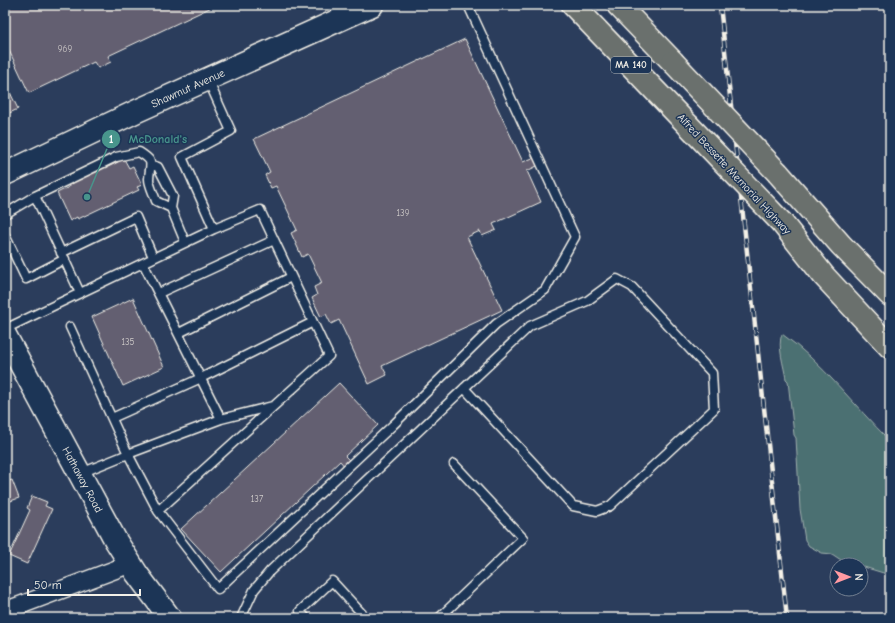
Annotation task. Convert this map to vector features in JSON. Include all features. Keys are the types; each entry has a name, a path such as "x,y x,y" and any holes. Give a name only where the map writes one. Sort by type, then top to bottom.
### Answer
{"highway":[{"name":"Alfred Bessette Memorial Highway","path":"573,5 782,223 824,276 890,347"},
{"name":"MA 140","path":"618,5 778,172 841,245 890,295"}],"street":[{"name":"Shawmut Avenue","path":"5,174 137,111 372,5"},
{"name":"Hathaway Road","path":"5,335 130,564 170,618"},
{"path":"5,611 130,564"}],"lane":[{"path":"70,326 128,454 158,511 218,589 393,425 496,324 545,290 575,237 468,5"},
{"path":"207,80 231,132 182,157 214,229"},
{"path":"5,214 36,196 116,157 139,152 149,158 152,165 149,180 156,201 171,208"},
{"path":"152,165 158,168 173,196 171,208 185,242"},
{"path":"36,196 80,294"},
{"path":"5,329 185,242 260,210 329,356 158,511"},
{"path":"5,235 26,280 63,256 136,217 154,257"},
{"path":"159,293 274,240"},
{"path":"143,263 221,419"},
{"path":"179,333 291,277"},
{"path":"241,618 254,590 270,571 464,388 530,326 587,301 617,279 632,287 712,373 714,409 610,506 597,511 573,506 464,388"},
{"path":"112,418 201,378 313,322"},
{"path":"80,473 221,419 274,406"},
{"path":"439,618 523,538 454,464"},
{"path":"306,618 300,611 332,581 366,618"}],"green space":[{"path":"782,334 797,345 825,371 890,441 890,575 869,569 869,557 836,557 832,554 822,553 809,546 805,540 800,509 796,438 794,435 788,381 786,379 781,356"}],"building":[{"path":"5,5 216,5 108,56 111,62 98,68 94,62 29,93 5,42"},
{"path":"465,39 523,162 535,157 539,165 527,171 541,202 493,224 496,230 482,236 480,231 467,237 502,310 382,366 387,375 369,384 339,320 331,324 326,314 321,317 312,298 317,295 314,287 322,283 308,254 302,257 291,233 297,230 276,186 271,188 265,175 270,172 254,139"},
{"path":"5,82 18,109 5,115"},
{"path":"124,159 129,168 133,166 142,185 137,187 139,190 78,219 77,217 70,221 57,193 69,187 68,184 105,166 106,168"},
{"path":"133,298 164,367 123,386 92,317"},
{"path":"339,383 378,425 345,456 352,463 346,468 340,461 221,572 181,529"},
{"path":"12,480 19,498 5,503 5,482"},
{"path":"32,496 47,502 45,506 52,509 27,564 9,556 30,510 27,508"},
{"path":"103,612 106,618 87,618"}],"railway":[{"path":"720,5 787,618"}],"place":[{"name":"McDonald's","path":"87,197"}]}
